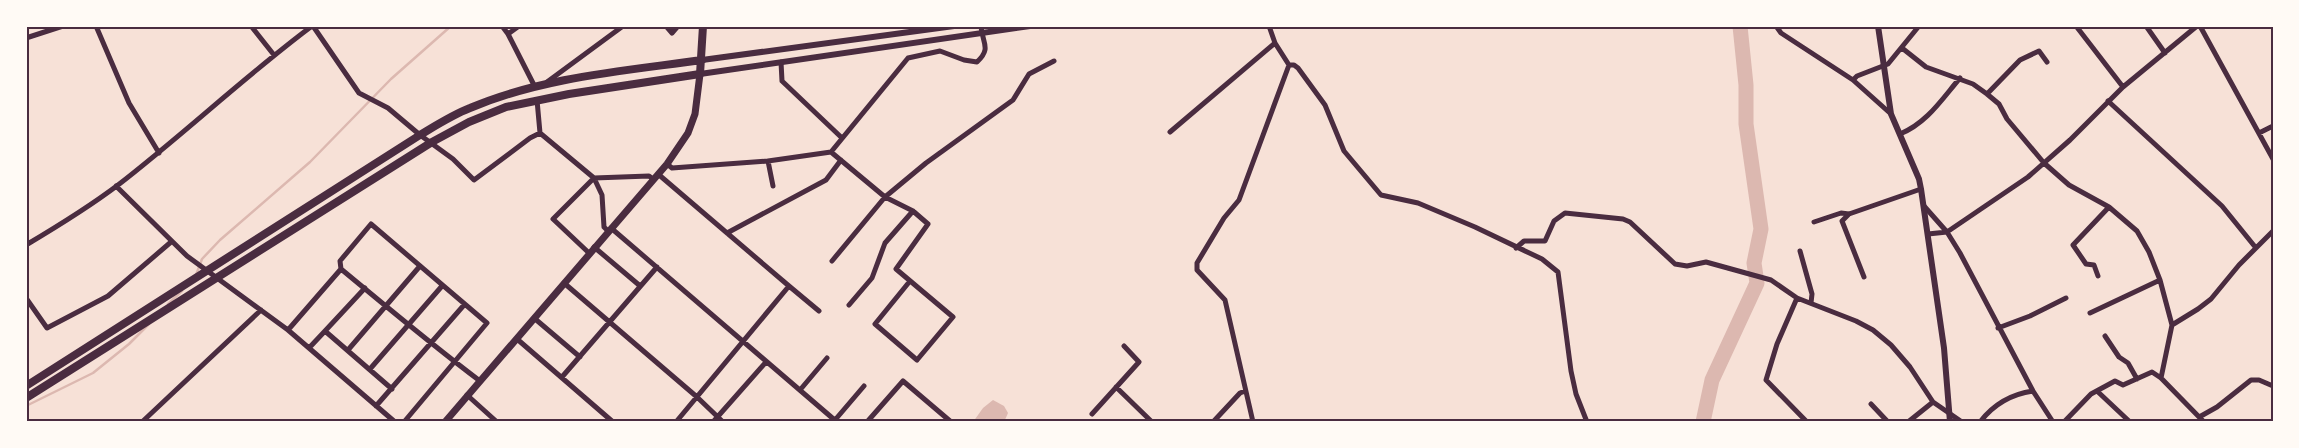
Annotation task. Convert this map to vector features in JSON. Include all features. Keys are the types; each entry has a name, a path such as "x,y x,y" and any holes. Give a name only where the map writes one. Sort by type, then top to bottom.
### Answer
{"main road":[{"path":"445,422 517,340 609,229 667,164 690,127 695,114 702,60 703,26"},
{"path":"26,386 208,272 420,135 469,108 539,86 597,74 702,60"},
{"path":"26,398 432,142 487,114 537,99 700,74"}],"street":[{"path":"26,38 63,26"},
{"path":"96,26 129,103 159,153"},
{"path":"251,26 274,55"},
{"path":"26,245 65,222 116,186 159,153 274,55 313,26 358,93 388,108 453,159 474,180 530,138 540,133"},
{"path":"502,26 539,86 623,26"},
{"path":"508,34 519,26"},
{"path":"666,26 672,33 678,26"},
{"path":"702,60 954,26"},
{"path":"700,74 981,30 1030,26"},
{"path":"1269,26 1275,42 1290,66"},
{"path":"1776,26 1781,33 1854,80 1891,114"},
{"path":"1878,26 1891,114 1919,179 1921,188 1944,348 1950,419"},
{"path":"1854,80 1857,76 1888,64 1919,26"},
{"path":"2076,26 2123,87"},
{"path":"2146,26 2165,53"},
{"path":"1928,234 1947,232 2044,163 2123,87 2198,26 2273,158"},
{"path":"667,164 672,168 768,161 831,152 908,58 940,51 964,60 977,62 985,55 987,46 981,30"},
{"path":"1170,132 1275,42"},
{"path":"1902,48 1926,67 1960,78 1988,94 1999,104 2007,119 2044,163 2070,185 2110,207 2137,232 2150,252 2172,325 2161,378"},
{"path":"1988,94 2020,60 2039,51 2047,62"},
{"path":"832,261 885,197 926,163 1013,100 1029,74 1054,61"},
{"path":"781,62 782,81 842,138"},
{"path":"1290,66 1294,65 1298,68 1325,105 1344,151 1381,195 1418,203 1542,259 1558,272 1571,371 1576,394 1587,422"},
{"path":"1252,422 1225,300 1197,270 1197,263 1224,218 1239,200 1290,66"},
{"path":"1900,134 1914,128 1928,116 1960,78"},
{"path":"537,99 540,133 594,178 602,195 604,227 657,267 836,421 864,386"},
{"path":"2108,101 2222,206 2256,248"},
{"path":"2260,133 2273,126"},
{"path":"831,152 885,197 913,212 928,224 896,269 953,317 917,360 875,324 910,281"},
{"path":"727,233 826,180 841,160"},
{"path":"768,161 773,186"},
{"path":"639,285 553,219 594,178 655,177 727,233 819,311"},
{"path":"116,186 171,242 216,279 288,330 395,422"},
{"path":"1814,222 1841,214 1849,214 1921,188"},
{"path":"1924,206 1947,232 1960,253 2033,392 2053,422"},
{"path":"2098,276 2094,265 2086,264 2073,246 2110,207"},
{"path":"850,306 872,278 885,243 913,212"},
{"path":"1516,248 1524,241 1546,241 1554,221 1565,213 1603,215 1623,219 1630,222 1675,264 1687,266 1706,262 1771,280 1797,298 1856,320 1873,330 1891,345 1910,367 1932,402 1950,419 1962,422"},
{"path":"1849,214 1842,221 1864,277"},
{"path":"404,422 454,361 487,323 371,224 340,261 341,269 385,306 409,324 431,343 454,361 480,381"},
{"path":"2172,325 2198,309 2211,298 2273,231"},
{"path":"26,298 46,328 108,296 171,242"},
{"path":"1800,251 1812,294 1811,303"},
{"path":"348,350 420,266"},
{"path":"562,377 610,322 639,285 657,267"},
{"path":"288,330 341,269"},
{"path":"2090,313 2160,280"},
{"path":"564,283 697,396 723,422"},
{"path":"370,369 442,286"},
{"path":"676,422 789,286"},
{"path":"309,348 365,288"},
{"path":"1797,298 1777,344 1766,380 1807,422"},
{"path":"1998,328 2030,316 2066,298"},
{"path":"376,406 464,305"},
{"path":"145,421 261,310"},
{"path":"534,318 580,356"},
{"path":"325,331 392,388"},
{"path":"2105,336 2119,357 2128,363 2137,379"},
{"path":"517,340 613,422"},
{"path":"1092,414 1139,362 1124,346"},
{"path":"800,390 828,358"},
{"path":"713,422 766,362"},
{"path":"2064,422 2080,404 2097,391 2115,381 2123,385 2152,372 2161,378 2201,416 2204,422"},
{"path":"2201,416 2217,408 2251,380 2259,380 2273,386"},
{"path":"867,422 903,381 950,420 948,422"},
{"path":"1116,387 1152,422"},
{"path":"1213,422 1240,393 1245,391"},
{"path":"2097,391 2130,422"},
{"path":"1980,422 1999,404 2019,393 2033,392"},
{"path":"467,395 497,422"},
{"path":"1908,422 1932,402"},
{"path":"1871,404 1888,422"}],"shaded area":[{"path":"993,400 1004,406 1008,413 1004,422 973,422 983,408"}],"waterway":[{"path":"196,275 202,259 220,240 310,162 391,79 451,26"},
{"path":"1703,422 1712,380 1757,283 1754,263 1761,229 1746,124 1746,85 1740,26"},
{"path":"168,304 182,291"},
{"path":"26,406 93,373 129,344 149,324"}]}
